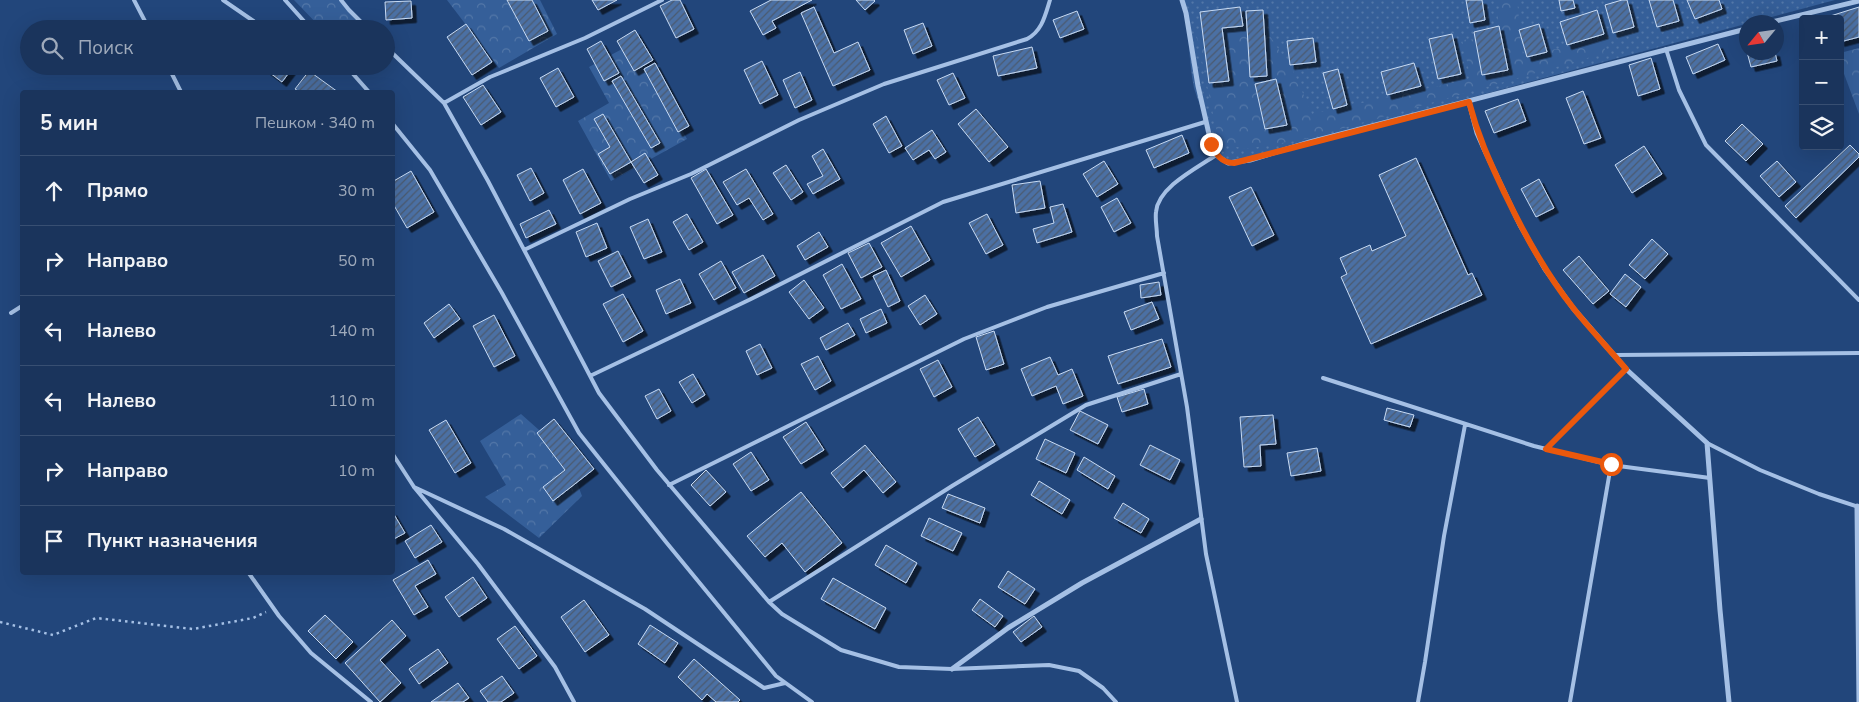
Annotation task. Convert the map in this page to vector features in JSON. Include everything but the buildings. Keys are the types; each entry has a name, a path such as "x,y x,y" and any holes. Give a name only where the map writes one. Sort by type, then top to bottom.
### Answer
{"street":[{"path":"1182,0 1186,13 1205,122 1211,144 1216,155 1228,163 1250,160 1310,142 1739,31"},
{"path":"1784,19 1859,1"},
{"path":"1469,102 1477,133 1520,225 1545,269 1573,308 1626,369 1708,443 1720,610 1730,702"},
{"path":"1858,507 1859,702"},
{"path":"952,669 1008,628 1082,583 1201,519"}],"lane":[{"path":"134,0 144,20"},
{"path":"223,0 252,20"},
{"path":"285,0 303,20"},
{"path":"341,0 359,20"},
{"path":"444,103 490,77 585,38 662,0"},
{"path":"524,250 630,199 692,174 799,120 884,84 1027,39 1034,35 1041,27 1050,0"},
{"path":"1666,49 1680,90 1706,145 1859,300"},
{"path":"395,56 444,103 599,393 669,485 768,602 782,614 841,650 899,667 952,669 1049,665 1079,671 1103,688 1116,702"},
{"path":"172,75 180,90"},
{"path":"354,75 367,90"},
{"path":"590,376 751,299 944,202 1205,122"},
{"path":"395,127 430,170 502,293 579,432 666,542 770,668 785,683 812,702"},
{"path":"1216,155 1167,189 1159,200 1156,212 1157,236 1181,374 1206,554 1237,702"},
{"path":"669,485 964,339 1046,306 1164,273"},
{"path":"11,313 20,307"},
{"path":"1614,355 1859,353"},
{"path":"1546,449 1626,369"},
{"path":"768,602 1080,408 1137,387 1181,374"},
{"path":"1323,378 1546,449 1611,464 1710,478"},
{"path":"1418,702 1444,536 1465,424"},
{"path":"1708,443 1760,470 1819,494 1858,507"},
{"path":"395,458 414,487 478,564 555,667 574,702"},
{"path":"1570,702 1611,464"},
{"path":"414,487 504,529 637,604 764,688 785,683"},
{"path":"250,575 273,608 311,653 371,702"}],"path":[{"path":"0,622 53,635 96,618 193,629 253,618 273,608"}],"green space":[{"path":"294,0 341,0 359,20 313,20"},
{"path":"447,0 540,0 557,34 499,68"},
{"path":"1181,0 1835,0 1779,15 1739,15 1739,26 1234,161 1221,156 1214,146 1195,92"},
{"path":"1501,0 1517,0 1523,56 1604,39 1605,53 1305,139 1246,149 1219,143 1196,32 1258,18 1294,73 1312,114 1471,79 1462,40 1492,38"},
{"path":"633,43 687,139 611,181 578,121 609,103 589,67"},
{"path":"1859,48 1859,114 1844,74 1844,52"},
{"path":"521,414 548,438 574,475 582,496 539,538 485,497 506,485 480,441"}],"route":[{"path":"1211,144 1216,155 1228,163 1234,163 1469,102 1477,133 1485,151 1520,225 1545,269 1573,308 1626,369 1546,449 1611,464"}]}
